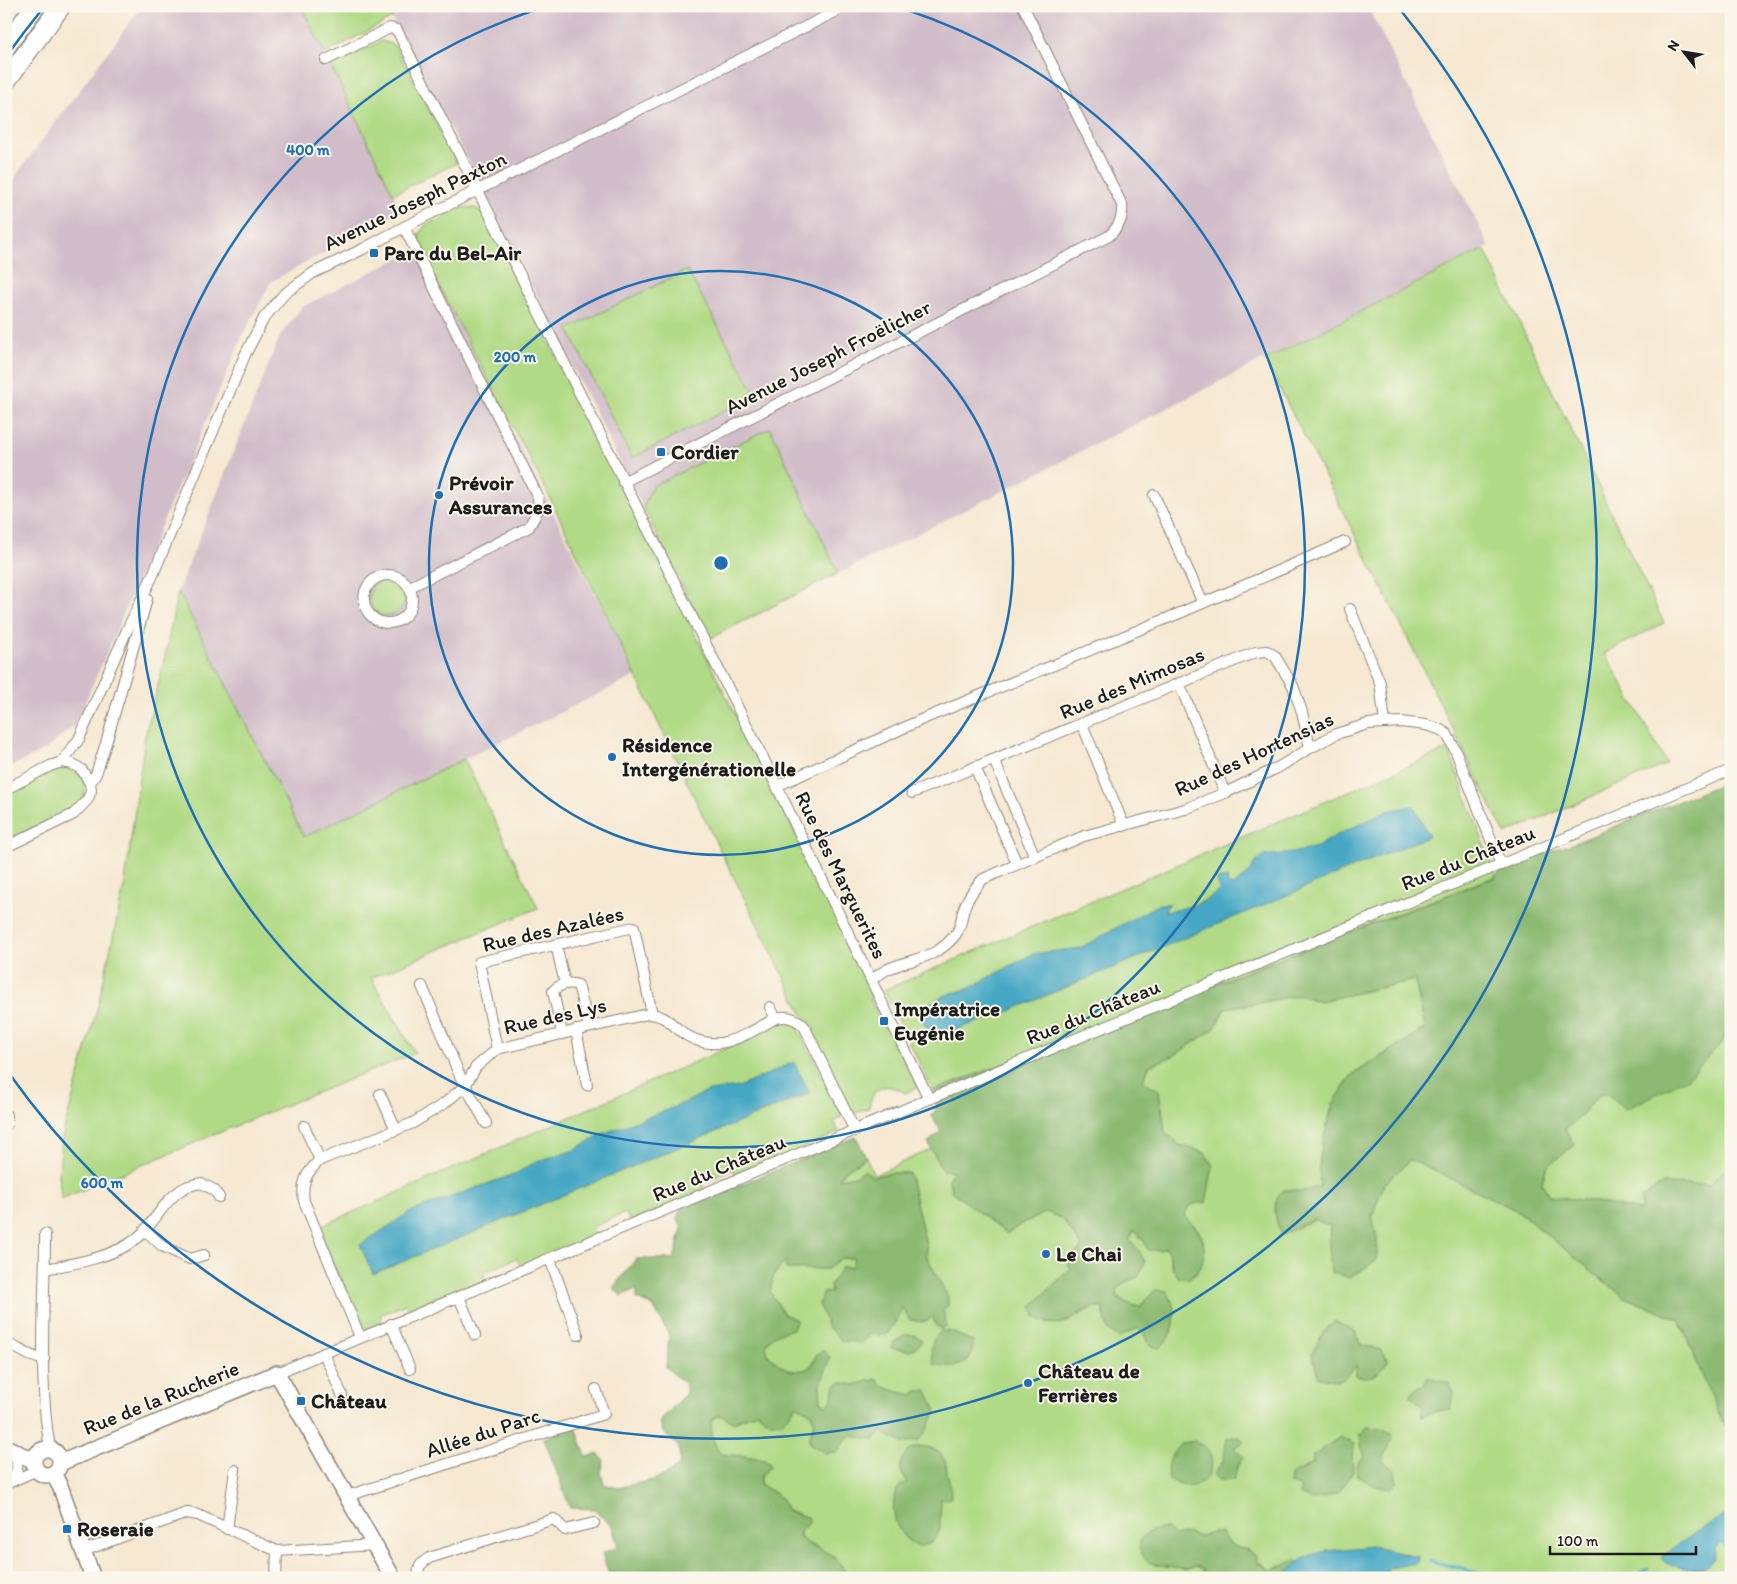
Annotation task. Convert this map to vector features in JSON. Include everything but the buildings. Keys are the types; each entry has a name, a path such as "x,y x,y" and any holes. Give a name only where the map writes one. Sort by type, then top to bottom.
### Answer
{"highway":[{"path":"6,46 35,6"},
{"path":"6,81 60,6"}],"main road":[{"name":"Rue de la Rucherie","path":"56,1468 277,1373"},
{"path":"277,1373 393,1578"},
{"path":"10,1449 35,1466 44,1475 56,1468"},
{"path":"35,1466 35,1457 41,1450 50,1449 57,1454 56,1468 60,1486 93,1578"}],"street":[{"name":"Avenue Joseph Paxton","path":"62,762 79,738 152,577 245,355 264,318 284,294 313,273 847,6"},
{"name":"Avenue Joseph Froëlicher","path":"623,482 1098,242 1115,230 1122,218 1122,205 1023,6"},
{"path":"326,60 390,28 397,30 623,482"},
{"path":"404,227 538,497 539,508 529,527 410,587"},
{"name":"Rue des Marguerites","path":"623,482 777,786 930,1099"},
{"path":"1154,495 1203,603"},
{"path":"777,786 922,719 1346,542"},
{"path":"390,574 398,576 405,580 410,587 413,603 410,611 398,622 390,624 382,622 371,617 366,610 364,593 368,585 381,575 390,574"},
{"name":"Avenue Joseph Paxton","path":"6,847 74,814 88,799 91,790 90,783 96,774 107,740 138,634 152,577"},
{"path":"1350,609 1380,683 1385,723"},
{"name":"Rue des Mimosas","path":"912,793 1256,652 1270,653 1275,656 1293,686 1302,712 1310,748"},
{"path":"1179,683 1225,793"},
{"name":"Rue des Hortensias","path":"872,979 889,969 932,954 943,946 956,933 962,922 963,911 968,899 983,879 1084,836 1185,808 1225,793 1280,767 1336,734 1368,724 1401,722 1426,725 1447,734 1501,865"},
{"path":"1082,724 1124,826"},
{"path":"994,760 1035,857"},
{"path":"6,789 50,766 62,762 73,764 82,770 90,783"},
{"path":"975,767 1017,864"},
{"name":"Rue du Château","path":"277,1373 930,1099 1731,770"},
{"name":"Rue des Azalées","path":"497,1049 479,962 556,944 634,927 652,1014"},
{"path":"556,944 565,984"},
{"path":"562,1032 553,991 558,986 565,984 572,983 578,985 589,1027"},
{"path":"422,986 465,1086 486,1123"},
{"path":"770,1007 776,1018"},
{"path":"652,1014 666,1019 686,1036 711,1044 741,1038 781,1016 795,1018 804,1026 855,1131"},
{"name":"Rue des Lys","path":"320,1160 413,1123 445,1103 465,1086 476,1068 497,1049 562,1032 652,1014"},
{"path":"576,1030 587,1085"},
{"path":"380,1094 396,1130"},
{"path":"6,1115 6,1125"},
{"path":"304,1126 320,1160 305,1178 302,1190 304,1201 360,1337"},
{"path":"45,1269 76,1264 107,1254 135,1240 169,1200 187,1186 201,1183 214,1190 219,1197"},
{"path":"145,1230 162,1246 190,1259 204,1255"},
{"path":"45,1234 44,1359 47,1433 50,1449"},
{"path":"550,1259 578,1335"},
{"path":"459,1297 475,1335"},
{"path":"391,1324 410,1369"},
{"path":"6,1343 17,1347 34,1358 44,1359"},
{"path":"324,1353 342,1395"},
{"name":"Allée du Parc","path":"348,1496 604,1414 596,1390"},
{"path":"9,1482 18,1472 18,1461 10,1449"},
{"path":"9,1482 35,1466"},
{"path":"227,1529 235,1470"},
{"path":"83,1551 187,1513 198,1515 277,1550 376,1546"},
{"path":"420,1578 417,1570 420,1563 429,1558 517,1530 554,1519 565,1530 594,1523"},
{"path":"276,1578 277,1550"}],"shaded area":[{"path":"142,6 301,6 401,210 271,282 244,333 76,724 45,750 6,769 6,189"},
{"path":"385,6 1367,6 1489,246 709,639 491,204"},
{"path":"419,248 636,676 304,837 178,591 280,336 302,307"}],"green space":[{"path":"301,6 385,6 392,18 325,54"},
{"path":"382,41 394,45 457,163 393,194 331,66"},
{"path":"463,207 476,208 487,219 876,995 870,999 885,1029 891,1027 918,1087 905,1093 892,1087 881,1088 873,1095 869,1108 853,1114 811,1032 815,1029 803,1015 712,834 547,492 419,248 419,234 426,225"},
{"path":"1484,249 1664,623 1605,653 1667,764 1505,834 1396,615 1265,360"},
{"path":"687,270 756,395 632,458 568,329"},
{"path":"770,428 838,573 709,639 643,507 653,486"},
{"path":"387,580 399,586 405,598 399,610 387,616 375,610 369,598 375,586"},
{"path":"178,591 304,837 464,759 538,908 371,978 415,1053 61,1199 59,1174 62,1137 98,1006 125,882 145,736 162,670"},
{"path":"1448,749 1496,876 933,1091 884,990"},
{"path":"65,769 77,772 84,781 85,794 79,805 6,841 6,795 54,770"},
{"path":"1731,780 1731,1020 1723,1041 1688,1078 1626,1109 1607,1094 1598,1095 1579,1118 1565,1129 1575,1145 1546,1167 1542,1183 1549,1196 1590,1201 1641,1211 1641,1198 1663,1184 1709,1185 1731,1163 1731,1443 1679,1319 1624,1297 1518,1211 1432,1169 1410,1160 1384,1184 1372,1216 1377,1238 1377,1260 1350,1278 1331,1272 1330,1226 1314,1219 1282,1235 1277,1224 1276,1201 1283,1190 1306,1191 1320,1186 1319,1167 1322,1145 1333,1104 1352,1075 1425,1029 1415,980 1320,1001 1298,995 1225,1008 1215,1028 1175,1055 1149,1066 1143,1081 1159,1090 1165,1132 1180,1145 1205,1153 1213,1166 1206,1203 1197,1203 1188,1207 1184,1216 1198,1231 1204,1247 1204,1255 1196,1272 1188,1279 1179,1278 1166,1248 1148,1250 1144,1241 1134,1230 1129,1240 1138,1249 1145,1262 1138,1277 1125,1282 1117,1289 1118,1297 1132,1305 1141,1306 1155,1290 1167,1291 1175,1313 1170,1335 1160,1348 1150,1346 1146,1335 1138,1328 1118,1338 1108,1330 1102,1307 1093,1308 1072,1319 1056,1324 1035,1317 1032,1306 1071,1268 1068,1264 1082,1246 1062,1219 1047,1212 1021,1224 1007,1234 952,1192 948,1179 953,1171 942,1170 928,1142 941,1132 932,1116 937,1107 933,1091 1496,877 1500,870 1582,840"},
{"path":"1415,980 1425,1028 1352,1075 1333,1104 1322,1145 1319,1167 1320,1186 1306,1191 1283,1190 1300,1227 1314,1219 1330,1226 1329,1244 1377,1238 1372,1216 1384,1184 1410,1160 1518,1211 1624,1297 1679,1319 1731,1443 1731,1578 1301,1578 1280,1566 1272,1571 1258,1561 1247,1549 1232,1545 1221,1533 1185,1539 1154,1564 1186,1570 1196,1566 1203,1569 1202,1578 847,1578 847,1574 820,1548 804,1542 800,1537 800,1532 809,1523 809,1518 786,1510 780,1498 760,1485 760,1476 770,1467 764,1460 721,1454 718,1451 713,1439 711,1420 720,1415 733,1422 757,1412 771,1422 790,1415 794,1408 798,1406 811,1413 815,1422 809,1437 810,1444 820,1450 865,1429 883,1432 903,1443 906,1396 894,1391 830,1408 821,1402 820,1387 823,1378 816,1355 809,1368 795,1371 785,1368 772,1359 768,1355 766,1345 774,1336 793,1329 796,1320 784,1314 770,1292 773,1277 787,1259 786,1269 854,1257 852,1267 871,1333 901,1306 910,1320 926,1322 933,1316 936,1326 945,1316 941,1310 939,1280 927,1257 926,1245 909,1173 889,1173 873,1177 864,1171 855,1176 839,1179 844,1172 866,1157 874,1175 932,1149 942,1170 953,1170 1007,1234 1021,1224 1047,1212 1062,1219 1082,1246 1068,1263 1071,1268 1032,1306 1047,1324 1067,1322 1093,1307 1102,1307 1108,1329 1126,1334 1138,1328 1146,1335 1150,1346 1148,1297 1141,1306 1135,1306 1118,1297 1117,1289 1125,1282 1138,1277 1129,1241 1134,1230 1144,1240 1167,1250 1172,1269 1196,1274 1203,1256 1204,1242 1197,1229 1184,1216 1188,1207 1197,1203 1205,1153 1180,1145 1164,1132 1162,1106 1143,1081 1149,1066 1175,1055 1215,1028 1225,1008 1298,995 1320,1001"},
{"path":"788,1021 795,1023 844,1116 834,1121 839,1132 737,1178 733,1169 702,1183 705,1192 630,1222 626,1213 592,1227 595,1236 520,1266 517,1258 483,1273 487,1281 410,1313 406,1304 380,1315 383,1324 369,1329 362,1327 317,1228"},
{"path":"1731,1021 1731,1163 1709,1185 1663,1184 1642,1212 1590,1201 1549,1196 1542,1183 1546,1168 1564,1130 1579,1118 1598,1094 1607,1094 1723,1041"},
{"path":"856,1137 866,1157 844,1171 839,1179 855,1176 864,1170 873,1177 889,1173 909,1173 926,1245 927,1257 948,1297 948,1306 942,1310 946,1326 941,1329 936,1326 933,1316 926,1322 910,1320 901,1307 900,1315 888,1333 878,1336 871,1333 861,1343 842,1341 827,1326 819,1304 823,1293 831,1292 830,1285 842,1267 852,1267 854,1258 841,1258 828,1269 786,1269 786,1260 773,1277 770,1292 784,1314 796,1320 793,1329 777,1334 768,1341 766,1345 768,1356 781,1366 792,1371 805,1370 812,1365 816,1355 823,1350 830,1357 820,1387 821,1402 826,1405 831,1402 835,1386 841,1382 854,1385 876,1379 883,1386 898,1392 914,1395 917,1391 927,1391 936,1411 925,1434 919,1440 902,1443 882,1432 874,1439 849,1436 837,1452 825,1453 810,1444 809,1437 815,1422 811,1413 798,1406 793,1408 783,1422 771,1422 757,1412 733,1422 720,1415 711,1420 714,1443 721,1454 752,1457 769,1463 770,1467 760,1476 760,1485 780,1497 786,1511 809,1518 809,1523 800,1532 800,1537 810,1545 832,1556 845,1571 847,1578 610,1578 602,1553 618,1547 612,1526 594,1509 570,1508 544,1438 576,1427 586,1457 599,1454 604,1461 601,1473 604,1484 618,1488 653,1480 667,1474 680,1464 679,1447 663,1432 660,1421 686,1393 686,1385 666,1367 669,1335 653,1306 637,1299 637,1289 621,1296 613,1288 636,1259 674,1259 682,1228 677,1218 681,1209"},
{"path":"1334,1321 1355,1331 1361,1345 1381,1350 1388,1361 1375,1375 1367,1377 1356,1375 1356,1365 1340,1380 1331,1380 1318,1376 1312,1354 1322,1334"},
{"path":"941,1331 952,1332 973,1341 972,1350 967,1361 956,1366 934,1364 932,1343"},
{"path":"904,1335 915,1335 922,1340 919,1345 910,1351 891,1348 893,1343"},
{"path":"1428,1377 1449,1383 1454,1392 1451,1410 1441,1410 1421,1416 1423,1407 1410,1395 1416,1388 1424,1386"},
{"path":"1368,1427 1382,1428 1393,1435 1383,1462 1395,1470 1397,1482 1390,1489 1375,1486 1357,1476 1357,1464 1365,1456 1361,1446 1360,1434"},
{"path":"1239,1436 1244,1442 1234,1448 1243,1457 1237,1467 1234,1480 1218,1480 1214,1473 1223,1462 1227,1438"},
{"path":"1340,1437 1355,1444 1352,1455 1353,1472 1337,1493 1312,1500 1300,1494 1300,1487 1290,1484 1291,1475 1313,1463 1313,1456"},
{"path":"1195,1441 1204,1446 1211,1456 1211,1467 1206,1478 1197,1485 1191,1486 1182,1485 1169,1479 1167,1468 1171,1456 1181,1443"},
{"path":"918,1446 934,1449 943,1457 946,1464 951,1498 941,1499 940,1531 931,1542 919,1547 908,1541 900,1530 895,1518 893,1504 894,1497 901,1485 908,1482 901,1471 902,1459 907,1453"},
{"path":"1166,1528 1174,1536 1188,1533 1199,1537 1212,1533 1221,1533 1233,1546 1256,1555 1258,1562 1272,1571 1295,1560 1305,1566 1301,1578 1202,1578 1203,1569 1196,1566 1185,1569 1165,1567 1150,1563 1143,1558 1140,1545 1146,1533"}],"water":[{"path":"1414,806 1429,836 1007,1012 963,1027 937,1042 933,1041 920,1015 924,1006 948,994 968,989 1032,954 1080,948 1159,904 1170,904 1165,912 1202,902 1219,890 1217,880 1228,878 1227,884 1232,886 1246,876 1254,864 1263,856 1292,853 1317,847 1335,836 1390,810"},
{"path":"794,1062 810,1093 373,1274 360,1245 410,1212 517,1173 537,1161 572,1151 602,1134 677,1106 709,1091 739,1087"},
{"path":"1729,1514 1731,1526 1727,1542 1721,1542 1715,1548 1715,1558 1707,1566 1702,1568 1682,1568 1669,1564 1661,1558 1702,1528"},
{"path":"1369,1546 1419,1556 1417,1563 1389,1568 1387,1573 1392,1578 1282,1578 1297,1563 1310,1555"}],"waterway":[{"path":"1722,1539 1731,1557"},
{"path":"1430,1561 1499,1578"},
{"path":"1633,1578 1648,1569"}],"place":[{"name":"Parc du Bel-Air","path":"374,253"},
{"name":"Cordier","path":"661,452"},
{"name":"Prévoir Assurances","path":"439,495"},
{"name":"Résidence Intergénérationelle","path":"612,757"},
{"name":"Impératrice Eugénie","path":"884,1021"},
{"name":"Le Chai","path":"1046,1254"},
{"name":"Château de Ferrières","path":"1028,1383"},
{"name":"Château","path":"301,1401"},
{"name":"Roseraie","path":"67,1529"}]}
